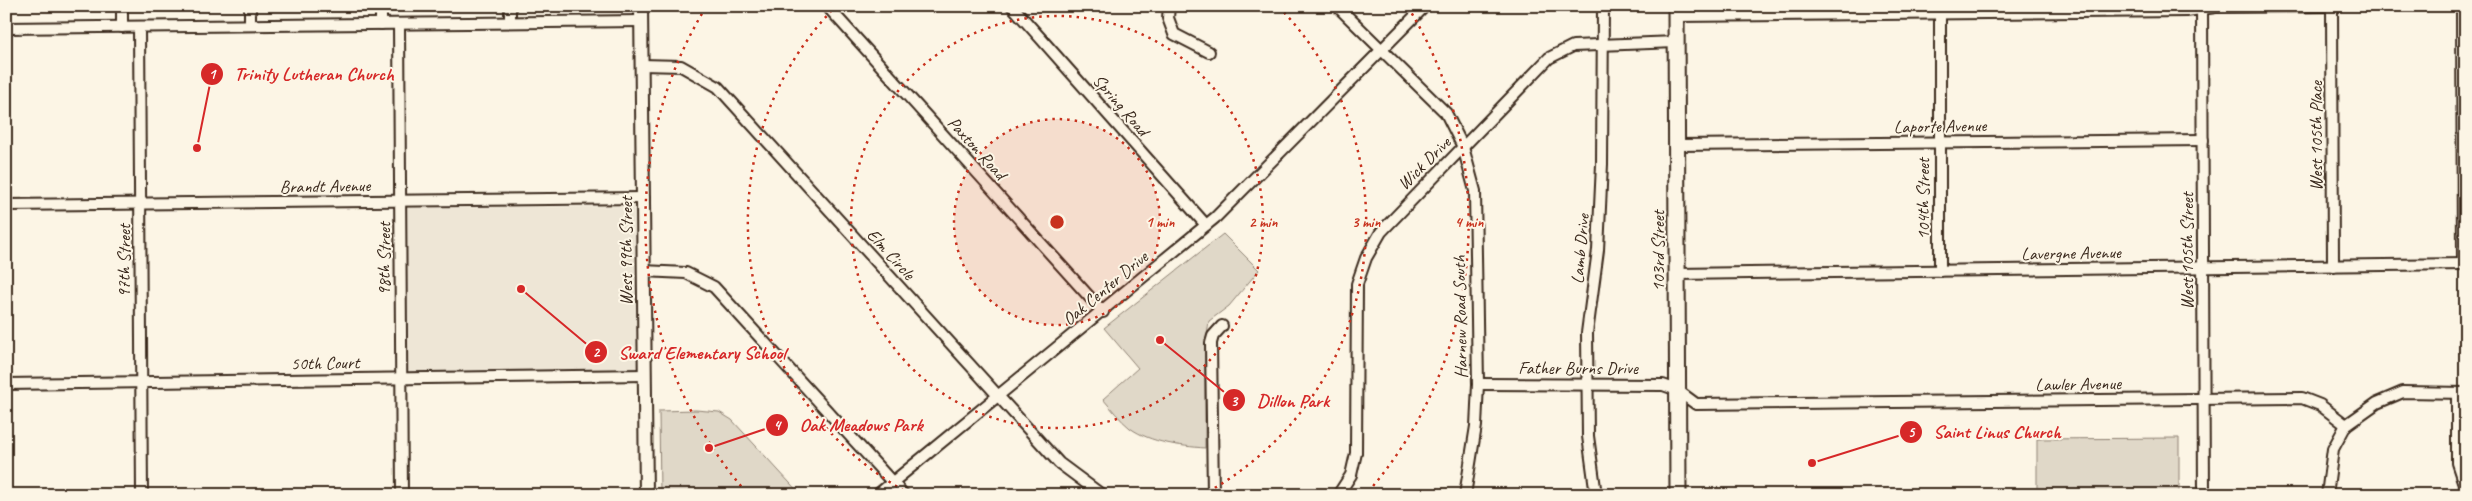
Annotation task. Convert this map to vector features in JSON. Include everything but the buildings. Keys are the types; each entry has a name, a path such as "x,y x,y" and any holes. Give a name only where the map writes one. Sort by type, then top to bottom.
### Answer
{"main road":[{"name":"103rd Street","path":"1676,11 1678,495"}],"street":[{"path":"122,6 122,27"},
{"path":"250,6 250,25"},
{"path":"381,6 381,24"},
{"path":"510,6 510,22"},
{"name":"West 99th Street","path":"641,6 646,495"},
{"name":"Paxton Road","path":"827,6 1103,312"},
{"name":"Spring Road","path":"1012,6 1206,226"},
{"path":"1169,6 1168,18 1174,34 1209,52"},
{"name":"Harnew Road South","path":"1337,6 1446,114 1463,147 1475,191 1478,384 1476,426 1465,495"},
{"name":"Oak Center Drive","path":"877,495 1206,226 1254,181 1425,6"},
{"name":"Lamb Drive","path":"1596,495 1588,436 1587,333 1598,240 1604,44 1603,6"},
{"path":"1676,11 2332,6"},
{"name":"West 105th Place","path":"2332,6 2333,266"},
{"path":"2462,6 2464,264"},
{"name":"West 105th Street","path":"2202,8 2204,495"},
{"name":"104th Street","path":"1940,9 1940,271"},
{"path":"6,28 641,21"},
{"name":"98th Street","path":"399,24 402,495"},
{"name":"97th Street","path":"139,27 142,495"},
{"name":"Wick Drive","path":"1338,495 1351,475 1356,453 1356,298 1360,271 1371,247 1386,226 1549,58 1573,46 1676,42"},
{"name":"Elm Circle","path":"642,65 681,66 718,87 1059,463 1102,495"},
{"name":"Laporte Avenue","path":"1677,145 2203,140"},
{"name":"Brandt Avenue","path":"6,205 644,198"},
{"name":"Lavergne Avenue","path":"1677,274 2464,264"},
{"path":"643,271 686,273 714,287 904,495"},
{"path":"1213,495 1211,343 1213,336 1222,326"},
{"name":"50th Court","path":"6,384 645,375"},
{"name":"Father Burns Drive","path":"1478,384 1663,385 1677,390"},
{"name":"Lawler Avenue","path":"1677,390 1696,404 2302,398 2320,405 2346,425"},
{"path":"2326,495 2332,449 2346,425 2377,403 2403,392 2462,393 2457,463 2466,490"}],"shaded area":[{"path":"635,206 637,371 407,374 406,208"},
{"path":"1223,234 1259,270 1229,306 1209,321 1205,351 1205,448 1176,445 1147,437 1126,425 1103,399 1138,368 1104,328"},
{"path":"696,410 719,412 732,420 801,495 660,495 659,411"},
{"path":"2179,438 2179,495 2037,495 2037,439"}],"place":[{"name":"Trinity Lutheran Church","path":"197,148"},
{"name":"Sward Elementary School","path":"521,289"},
{"name":"Dillon Park","path":"1160,340"},
{"name":"Oak Meadows Park","path":"709,448"},
{"name":"Saint Linus Church","path":"1812,463"}]}
